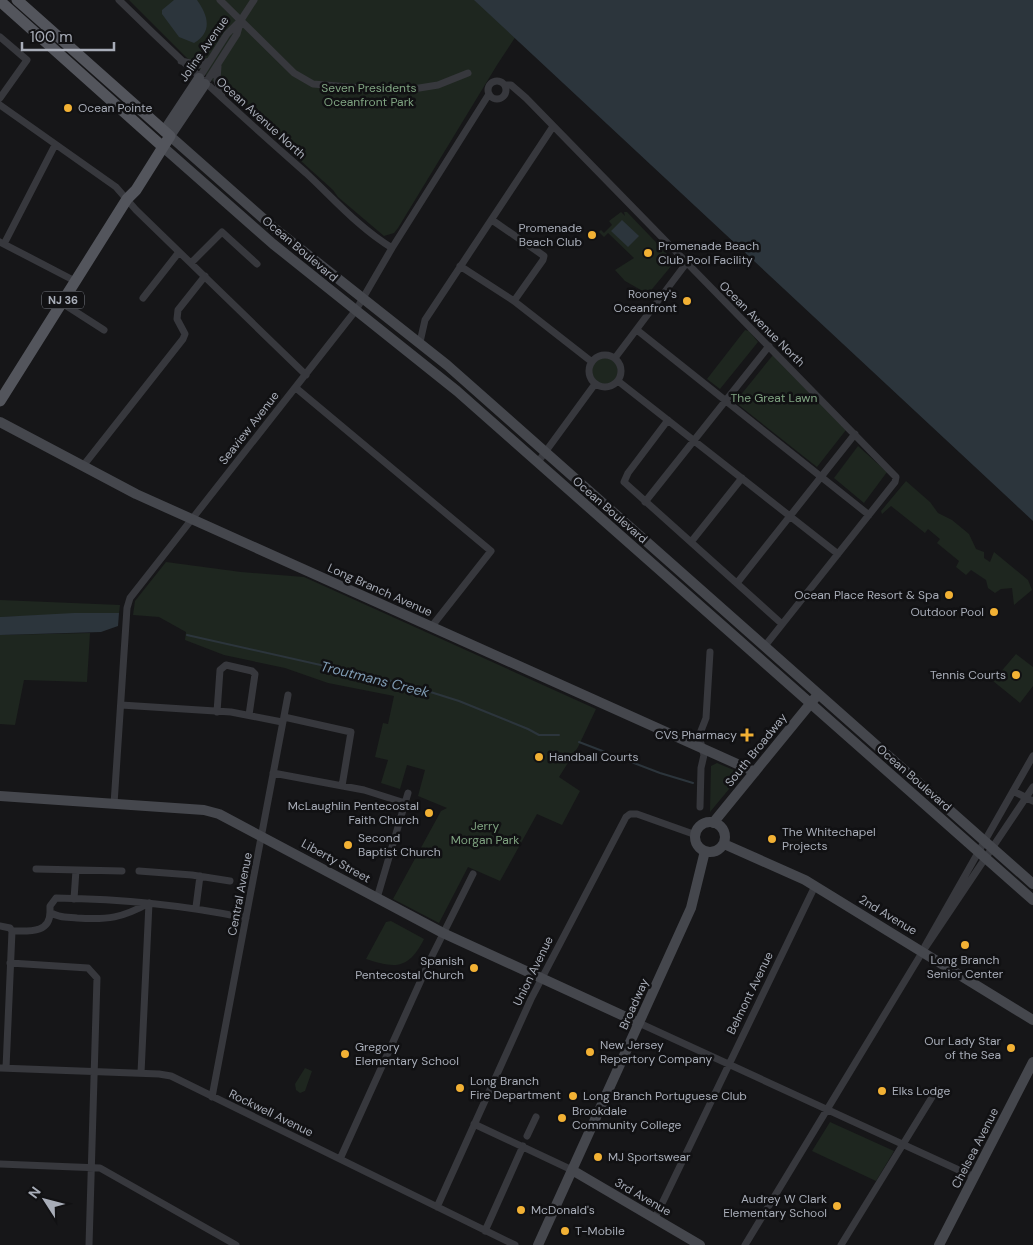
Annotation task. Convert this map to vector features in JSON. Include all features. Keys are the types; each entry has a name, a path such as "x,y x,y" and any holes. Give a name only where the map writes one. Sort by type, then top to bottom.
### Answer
{"main road":[{"path":"17,0 167,134"},
{"path":"0,1 161,144"},
{"name":"Joline Avenue","path":"0,401 127,199 131,187 167,134"}],"street":[{"name":"Ocean Avenue North","path":"119,0 202,81 376,238 392,248"},
{"path":"220,0 294,73 313,84 386,90 413,89 438,86 468,73"},
{"path":"240,20 254,0"},
{"name":"Joline Avenue","path":"202,81 211,60 230,30 240,20"},
{"name":"Joline Avenue","path":"167,134 202,81 218,64 237,34 240,20"},
{"path":"0,37 27,60 0,98"},
{"path":"180,60 199,65 211,60"},
{"path":"218,64 217,80 223,100"},
{"path":"499,81 505,85 506,93 502,97 496,98 489,94 488,87 492,82 499,81"},
{"name":"Ocean Avenue North","path":"505,85 512,85 552,128 687,262 896,477 895,482 869,515"},
{"name":"Seaview Avenue","path":"114,804 127,608 130,598 356,310 392,248 489,94"},
{"path":"0,105 116,186 136,210 306,375"},
{"path":"420,342 425,320 552,128"},
{"name":"Ocean Boulevard","path":"167,134 274,228 363,300 420,342 546,453 818,694 981,846 987,859 1033,900"},
{"name":"Ocean Boulevard","path":"161,144 273,244 432,370 811,703 981,846 992,849 1033,884"},
{"path":"55,145 2,243 75,281"},
{"path":"492,220 544,256 514,301"},
{"path":"191,263 222,232 257,264"},
{"path":"143,298 179,252"},
{"path":"615,358 687,262"},
{"path":"460,266 514,301 592,362"},
{"path":"83,466 183,339 185,334 177,319 178,310 205,276"},
{"path":"62,303 104,330"},
{"path":"637,330 869,515 764,647"},
{"path":"645,502 769,346"},
{"path":"600,356 615,358 622,369 618,381 605,387 595,384 589,371 592,362 600,356"},
{"path":"618,381 838,554"},
{"path":"538,462 595,384"},
{"path":"296,388 491,551 432,626"},
{"path":"668,420 624,478 626,486 782,624"},
{"name":"Long Branch Avenue","path":"0,422 136,494 755,772"},
{"path":"737,583 855,434"},
{"path":"691,542 742,478"},
{"path":"700,807 701,768 704,756 699,736 706,718 710,652"},
{"path":"217,712 220,670 226,665 252,671 256,674 249,715"},
{"name":"South Broadway","path":"713,823 818,694"},
{"name":"Central Avenue","path":"212,1097 288,695"},
{"path":"121,705 249,715 283,719 351,732 342,786"},
{"path":"923,951 928,938 1033,756"},
{"path":"273,773 342,786 405,803"},
{"path":"745,1245 923,951 992,849 1030,800 1033,787"},
{"path":"1013,791 1030,800"},
{"path":"377,898 408,793"},
{"name":"Liberty Street","path":"0,796 210,811 228,817 443,934 639,1023"},
{"name":"Union Avenue","path":"437,1207 541,979 626,817 630,814 637,814 696,835"},
{"path":"713,823 723,831 724,844 713,852 705,851 699,846 696,835 704,824 713,823"},
{"name":"2nd Avenue","path":"724,844 746,852 815,886 1033,1020"},
{"name":"Broadway","path":"538,1245 691,908 705,851"},
{"path":"36,869 122,871"},
{"path":"74,899 76,870"},
{"path":"139,871 200,876 230,881"},
{"path":"340,1159 443,934 473,874"},
{"path":"196,907 200,876"},
{"name":"Belmont Avenue","path":"654,1218 815,886"},
{"path":"0,926 10,928 12,931 41,929 47,923 52,901 56,898 196,907 246,918"},
{"path":"50,912 59,917 110,919 129,914 149,903"},
{"path":"141,1073 149,903"},
{"path":"3,1068 12,931"},
{"path":"10,963 88,968 96,974 98,985 96,1071 89,1245"},
{"path":"639,1023 974,1177"},
{"name":"Chelsea Avenue","path":"939,1245 1033,1062"},
{"name":"Rockwell Avenue","path":"3,1068 141,1073 171,1076 515,1245"},
{"path":"841,1245 937,1088"},
{"path":"527,1136 536,1117"},
{"path":"474,1124 572,1170"},
{"path":"485,1230 523,1146"},
{"path":"0,1164 92,1166 111,1173 236,1245"},
{"name":"3rd Avenue","path":"572,1170 695,1244"}],"green space":[{"name":"Seven Presidents Oceanfront Park","path":"129,0 525,0 535,7 497,65 398,228 394,233 384,236 338,197 333,190 186,57"},
{"name":"Promenade Beach Club Pool Facility","path":"621,212 625,216 624,212 627,212 672,259 672,265 648,294 625,281 615,270 634,258 608,233 604,237 599,232 601,230 604,233 612,225 609,221"},
{"path":"745,330 749,331 758,342 720,389 707,379"},
{"name":"The Great Lawn","path":"773,355 846,430 817,467 735,402"},
{"path":"605,358 614,362 618,371 614,380 605,384 596,380 592,371 596,362"},
{"path":"858,446 887,472 864,503 834,478"},
{"path":"906,481 930,502 938,513 952,520 969,534 976,549 984,552 984,558 990,562 994,552 1028,580 1032,590 1014,605 1012,588 1001,589 995,593 988,588 986,580 971,570 966,575 956,567 959,561 937,543 940,539 928,529 925,533 891,506 882,514 881,511"},
{"name":"Jerry Morgan Park","path":"166,562 241,572 304,577 596,709 578,747 559,777 580,791 562,825 537,814 500,881 468,867 439,923 393,899 441,811 447,808 418,796 425,770 407,765 400,789 381,783 388,760 375,757 383,723 388,724 394,696 328,683 285,668 224,655 185,640 186,632 159,617 133,615 135,601"},
{"path":"0,600 120,605 119,613 0,617"},
{"path":"90,633 87,682 24,680 15,725 0,724 0,635"},
{"name":"Tennis Courts","path":"1016,654 1033,667 1033,686 1020,703 993,681"},
{"path":"717,763 736,771 739,777 710,812 711,766"},
{"path":"391,921 424,939 418,949 413,956 401,964 386,964 366,959 386,922"},
{"path":"305,1068 312,1071 305,1091 300,1093 296,1090 295,1084"},
{"path":"830,1122 894,1151 876,1181 812,1151"}],"shaded area":[{"path":"174,0 197,0 204,12 207,23 206,29 200,39 194,43 179,37 162,14 162,10"},
{"path":"474,0 1033,0 1033,521"},
{"path":"622,220 639,236 628,247 611,231"},
{"path":"74,613 119,613 118,626 101,632 0,635 0,617"}],"waterway":[{"name":"Troutmans Creek","path":"187,635 405,684 459,701 539,735 559,735"},
{"path":"579,742 660,773 693,783"}],"place":[{"name":"Ocean Pointe","path":"68,108"},
{"name":"Promenade Beach Club","path":"592,235"},
{"name":"Promenade Beach Club Pool Facility","path":"648,253"},
{"name":"Rooney's Oceanfront","path":"687,301"},
{"name":"Ocean Place Resort & Spa","path":"949,595"},
{"name":"Outdoor Pool","path":"994,612"},
{"name":"Tennis Courts","path":"1016,675"},
{"name":"CVS Pharmacy","path":"747,735"},
{"name":"Handball Courts","path":"539,757"},
{"name":"McLaughlin Pentecostal Faith Church","path":"429,813"},
{"name":"The Whitechapel Projects","path":"772,839"},
{"name":"Second Baptist Church","path":"348,845"},
{"name":"Long Branch Senior Center","path":"965,945"},
{"name":"Spanish Pentecostal Church","path":"474,968"},
{"name":"Our Lady Star of the Sea","path":"1011,1048"},
{"name":"New Jersey Repertory Company","path":"590,1052"},
{"name":"Gregory Elementary School","path":"345,1054"},
{"name":"Long Branch Fire Department","path":"460,1088"},
{"name":"Elks Lodge","path":"882,1091"},
{"name":"Long Branch Portuguese Club","path":"573,1096"},
{"name":"Brookdale Community College","path":"562,1118"},
{"name":"MJ Sportswear","path":"598,1157"},
{"name":"Audrey W Clark Elementary School","path":"837,1206"},
{"name":"McDonald's","path":"521,1210"},
{"name":"T-Mobile","path":"565,1231"}]}
